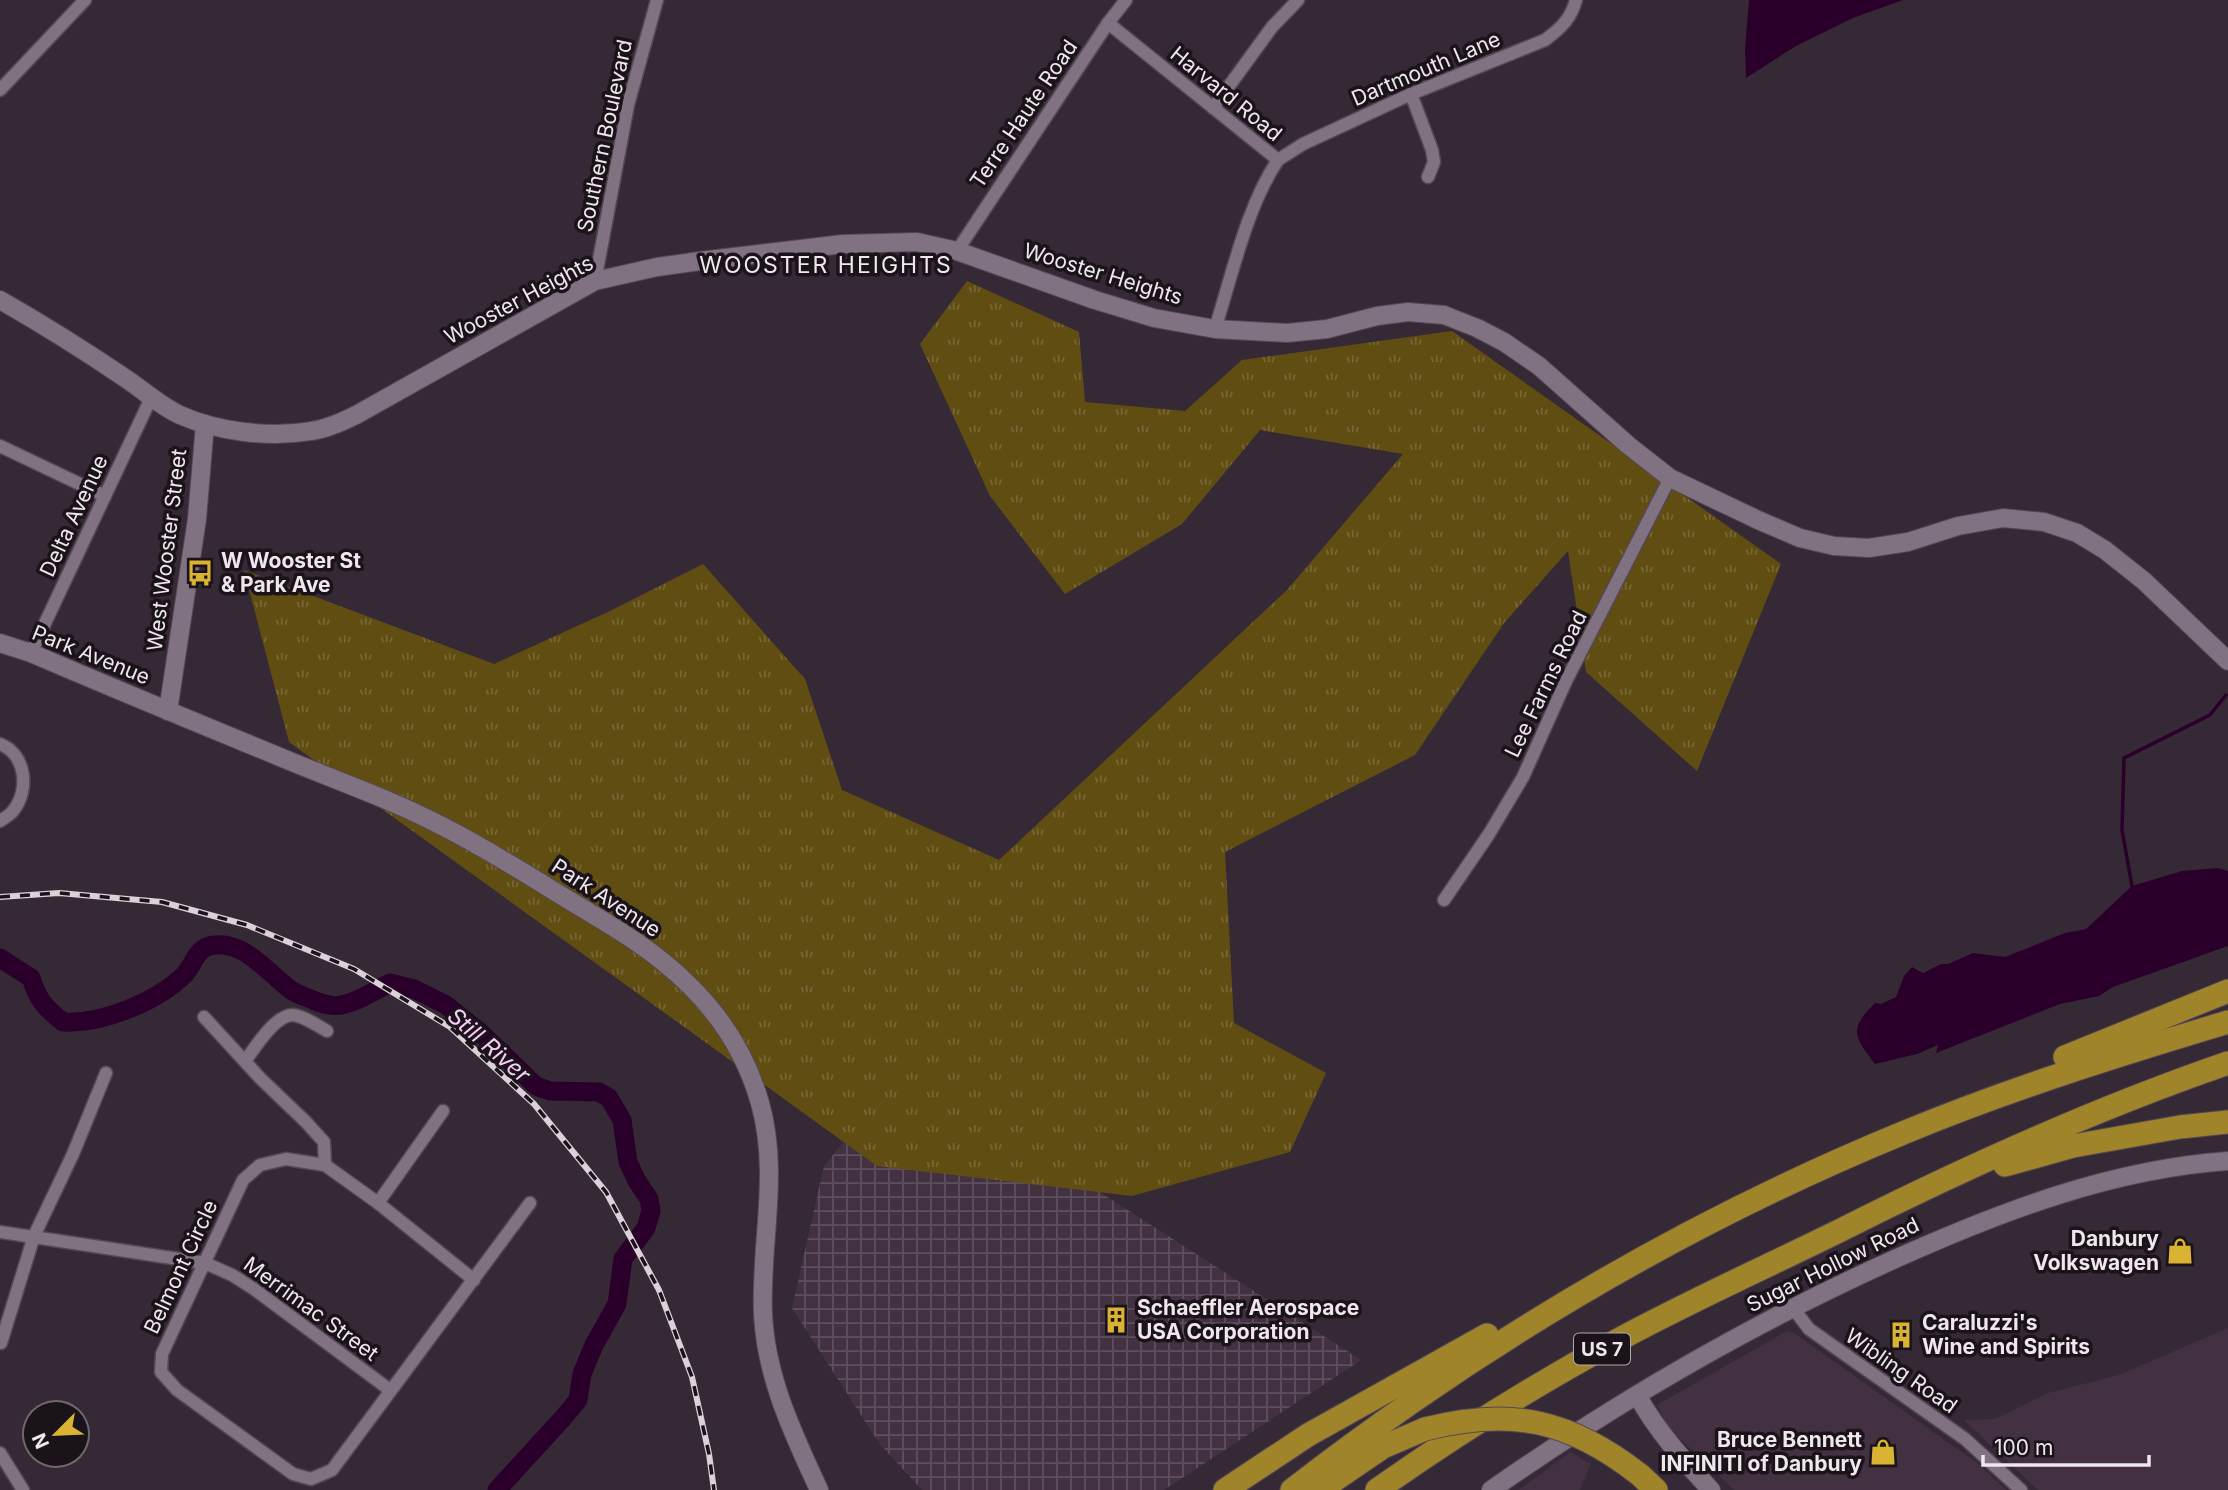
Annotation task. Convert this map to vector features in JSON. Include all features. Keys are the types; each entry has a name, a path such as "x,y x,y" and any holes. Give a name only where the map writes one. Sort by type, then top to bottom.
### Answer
{"highway":[{"path":"1865,1149 1992,1087 2228,991"},
{"name":"US 7","path":"1292,1490 1380,1424 1478,1357 1580,1294 1718,1219 1865,1149 1952,1114 2053,1076 2228,1022"},
{"name":"US 7","path":"1377,1490 1482,1420 1599,1351 1693,1301 1911,1194 2021,1144 2228,1063"},
{"path":"1839,1231 1983,1172 2034,1156 2138,1134 2228,1122"},
{"path":"1225,1490 1308,1435 1457,1352 1608,1270 1718,1219"},
{"path":"1320,1490 1383,1447 1425,1429 1473,1419 1506,1419 1561,1429 1591,1442 1621,1460 1648,1482"}],"main road":[{"name":"Wooster Heights","path":"205,424 247,432 280,434 312,431 336,425 595,281 657,267 843,244 917,243 957,251 1154,318 1215,329 1287,333 1327,329 1377,316 1408,312 1444,315 1504,342 1539,366 1628,445 1670,478 1707,497 1800,538 1834,546 1869,548 1908,542 1958,526 2003,518 2044,522 2077,533 2105,550 2144,581 2228,661"},
{"name":"West Wooster Street","path":"0,300 51,328 178,414 205,424 197,519 168,711"},
{"name":"Park Avenue","path":"0,643 31,653 398,806 475,843 648,951 687,982 723,1023 750,1073 767,1130 770,1170 763,1311 769,1366 786,1415 819,1490"},
{"name":"Sugar Hollow Road","path":"1491,1490 1554,1446 1711,1352 1793,1308 1926,1245 2055,1196 2143,1172 2228,1161"},
{"path":"1637,1395 1672,1448 1711,1490"}],"street":[{"path":"0,90 85,0"},
{"name":"Southern Boulevard","path":"595,281 628,105 657,0"},
{"name":"Terre Haute Road","path":"957,251 1126,0"},
{"path":"1213,108 1272,27 1298,0"},
{"name":"Dartmouth Lane","path":"1278,160 1303,144 1411,94 1545,40 1563,27 1574,10 1576,0"},
{"name":"Harvard Road","path":"1108,23 1278,160 1265,179 1256,201 1215,329"},
{"path":"1411,94 1432,150 1434,162 1428,177"},
{"name":"Delta Avenue","path":"31,653 152,396"},
{"path":"0,446 104,496"},
{"name":"Lee Farms Road","path":"1444,900 1489,834 1523,777 1566,681 1670,478"},
{"path":"0,744 9,748 20,761 24,776 22,795 13,811 0,821"},
{"path":"245,1061 275,1023 283,1017 294,1015 327,1031"},
{"path":"204,1017 324,1142 325,1165"},
{"path":"1,1343 34,1236 73,1154 106,1073"},
{"path":"378,1203 443,1111"},
{"name":"Belmont Circle","path":"474,1280 378,1203 325,1165 286,1159 260,1165 243,1180 162,1353 161,1372 177,1390 293,1474 311,1479 332,1470 390,1390 474,1280 530,1203"},
{"name":"Merrimac Street","path":"0,1232 205,1263 254,1289 390,1390"},
{"name":"Wibling Road","path":"1793,1308 1809,1329 1965,1439 2021,1490"},
{"path":"0,1453 23,1490"}],"shaded area":[{"path":"1749,0 1903,0 1853,18 1796,46 1746,78 1745,49"},
{"path":"2218,868 2228,871 2228,946 2113,987 2099,996 2060,1004 1936,1053 1938,1045 1917,1054 1875,1064 1859,1040 1858,1027 1866,1012 1875,1003 1881,1004 1896,997 1904,976 1912,967 1923,973 1973,953 2005,957 2065,933 2086,929 2132,886 2182,871"},
{"path":"939,1024 1008,1133 1361,1360 1164,1490 922,1490 879,1443 792,1308 824,1166"},
{"path":"2228,1328 2228,1490 2038,1490 1964,1420 1995,1419 2048,1393 2119,1375"},
{"path":"1787,1331 1794,1333 1977,1463 2006,1490 1734,1490 1669,1428 1657,1405"},
{"path":"1570,1452 1591,1464 1580,1490 1519,1490"}],"green space":[{"path":"967,281 1079,332 1085,402 1185,411 1242,360 1452,331 1781,564 1697,771 1586,672 1568,551 1504,623 1415,755 1225,852 1234,1023 1326,1073 1290,1152 1132,1196 877,1166 289,742 244,570 494,664 608,612 703,564 805,679 842,790 999,860 1287,590 1403,454 1260,430 1182,524 1065,594 990,496 920,344"}],"waterway":[{"path":"2132,886 2122,830 2124,758 2210,715 2226,695"},
{"name":"Still River","path":"0,958 31,978 39,998 63,1022 78,1022 111,1015 160,994 185,974 203,949 225,945 246,953 294,992 325,1004 347,1004 390,983 414,989 446,1005 481,1033 536,1086 550,1091 599,1092 609,1098 622,1120 628,1162 649,1199 651,1211 646,1228 623,1259 617,1304 594,1345 582,1374 578,1400 497,1490"}],"railway":[{"path":"0,897 59,893 162,902 247,925 354,969 450,1027 534,1104 606,1192 659,1290 692,1377 714,1490"}],"place":[{"name":"W Wooster St & Park Ave","path":"200,573"},
{"name":"Danbury Volkswagen","path":"2180,1251"},
{"name":"Schaeffler Aerospace USA Corporation","path":"1116,1320"},
{"name":"Caraluzzi's Wine and Spirits","path":"1901,1335"},
{"name":"Bruce Bennett INFINITI of Danbury","path":"1883,1452"}],"district":[{"name":"WOOSTER HEIGHTS","path":"826,265"}]}
